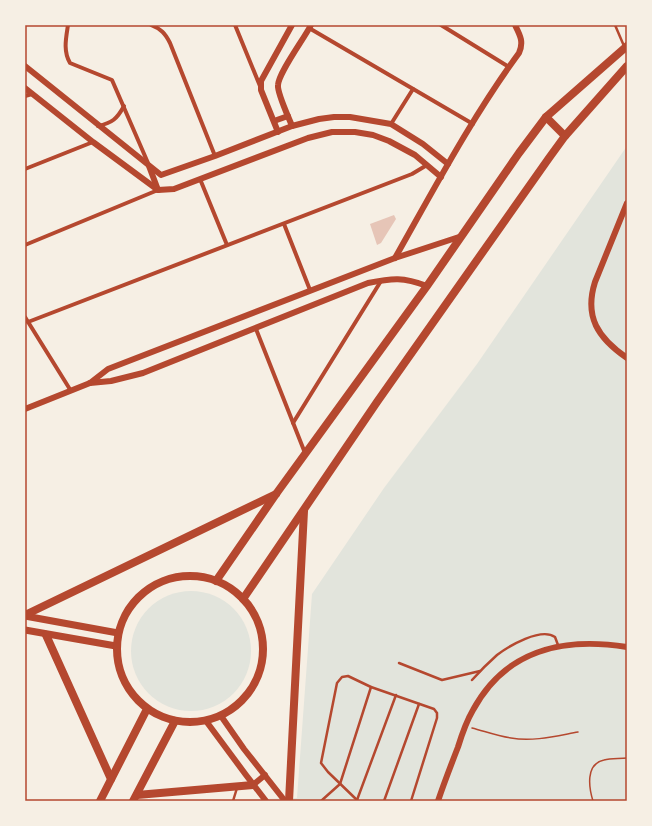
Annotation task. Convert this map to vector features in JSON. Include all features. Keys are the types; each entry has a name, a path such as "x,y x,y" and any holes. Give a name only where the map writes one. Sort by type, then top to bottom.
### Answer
{"main road":[{"path":"216,581 276,494 427,286 519,153 546,117 626,47"},
{"path":"243,599 377,402 565,136 627,66"},
{"path":"546,117 565,136"},
{"path":"25,616 276,494"},
{"path":"289,801 304,511"},
{"path":"191,576 204,577 216,581 230,588 243,599 253,613 260,629 262,640 262,663 259,674 248,695 231,710 221,716 206,721 186,723 156,715 138,702 124,682 118,664 116,646 118,632 122,621 128,610 140,595 155,584 173,578 191,576"},
{"path":"25,616 118,632"},
{"path":"25,630 46,635 116,646"},
{"path":"46,635 111,779"},
{"path":"100,801 147,709"},
{"path":"135,798 175,721"},
{"path":"135,798 253,785"}],"street":[{"path":"68,25 65,48 66,58 70,64 112,80 158,190"},
{"path":"151,25 160,29 170,43 215,156"},
{"path":"235,25 278,132"},
{"path":"261,90 261,81 264,74 292,25"},
{"path":"441,25 509,66"},
{"path":"395,258 448,164 521,48 521,39 515,25"},
{"path":"292,126 277,86 310,26 473,124"},
{"path":"25,66 161,175 292,126 334,117 350,117 391,124 423,144 448,164"},
{"path":"25,88 93,142 158,190"},
{"path":"391,124 413,89"},
{"path":"25,96 32,94"},
{"path":"98,126 111,122 116,118 124,106"},
{"path":"274,121 288,116"},
{"path":"25,245 158,190 174,189 255,157 308,138 332,132 355,132 373,135 402,148 428,165 441,177"},
{"path":"25,168 93,142"},
{"path":"28,322 412,174 428,165 435,154"},
{"path":"200,179 227,245"},
{"path":"627,203 592,291 591,307 594,321 600,332 612,347 627,358"},
{"path":"284,224 310,290"},
{"path":"25,409 90,383 108,369 395,258 462,236"},
{"path":"90,383 111,382 143,373 368,283 394,279 408,280 427,286"},
{"path":"292,423 382,281"},
{"path":"25,317 71,391"},
{"path":"256,329 292,423 306,454"},
{"path":"438,801 466,726 479,700 487,689 501,675 524,658 558,646 591,643 627,647"},
{"path":"221,716 230,730 286,801"},
{"path":"206,721 266,801"},
{"path":"253,785 265,775"}],"lane":[{"path":"615,25 626,47"},
{"path":"472,680 480,671 506,649 533,637 546,634 552,635 556,638 558,646"},
{"path":"399,663 442,680 480,671"},
{"path":"396,695 358,800 340,784 321,763 337,683 342,677 348,676 371,687 396,695 434,709 437,713 437,718 411,801"},
{"path":"321,801 340,784 371,687"},
{"path":"384,801 419,704"},
{"path":"233,801 238,786"}],"path":[{"path":"466,726 505,737 521,739 536,739 578,732"},
{"path":"593,801 589,782 594,766 599,761 627,758"}],"shaded area":[{"path":"627,146 627,801 202,801 297,798 312,594 384,488 477,364"},
{"path":"191,591 214,595 234,608 247,628 251,651 247,674 234,694 214,707 191,711 168,707 148,694 135,674 131,651 135,628 148,608 168,595"}],"building":[{"path":"394,215 396,219 381,243 377,245 370,224"}]}
